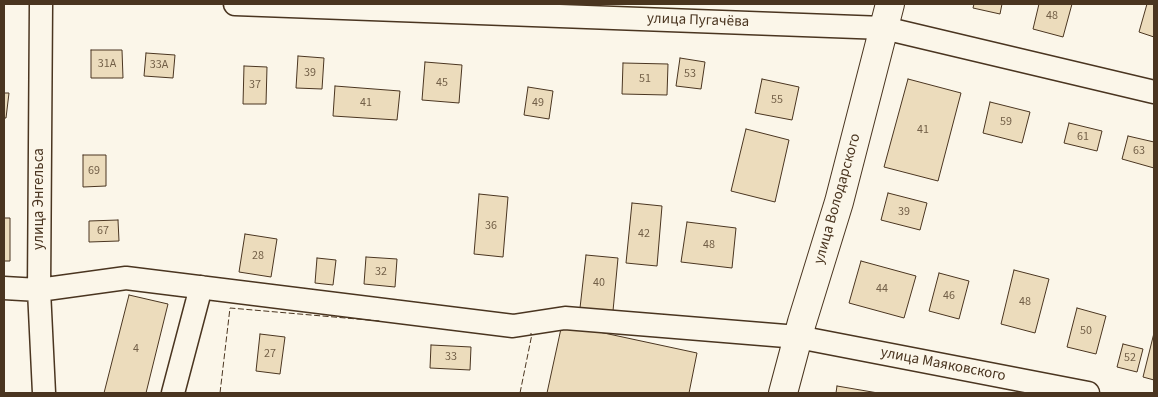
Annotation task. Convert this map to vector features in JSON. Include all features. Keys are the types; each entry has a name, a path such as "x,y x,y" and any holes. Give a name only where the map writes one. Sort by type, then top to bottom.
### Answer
{"main road":[{"name":"улица Володарского","path":"784,393 798,337 839,202 887,16"}],"street":[{"name":"улица Энгельса","path":"41,4 39,290 44,393"},
{"name":"улица Пугачёва","path":"235,4 887,16 1154,92"},
{"name":"улица Маяковского","path":"4,288 39,290 126,278 514,326 565,318 798,337 1088,393"},
{"path":"173,393 201,287"}],"building":[{"path":"974,4 1002,4 1000,14 973,8"},
{"path":"1039,4 1072,4 1063,37 1033,29"},
{"path":"1147,4 1154,4 1154,37 1139,32"},
{"path":"91,50 122,50 123,78 91,78"},
{"path":"146,53 175,55 173,78 144,76"},
{"path":"298,56 324,58 322,89 296,88"},
{"path":"680,58 705,62 701,89 676,86"},
{"path":"425,62 462,65 459,103 422,100"},
{"path":"623,63 668,64 667,95 622,94"},
{"path":"244,66 267,67 266,104 243,104"},
{"path":"762,79 799,87 792,120 755,113"},
{"path":"908,79 961,93 938,181 884,167"},
{"path":"335,86 400,91 397,120 333,116"},
{"path":"528,87 553,91 549,119 524,115"},
{"path":"4,93 9,93 6,118 4,118"},
{"path":"990,102 1030,112 1022,143 983,133"},
{"path":"1069,123 1102,131 1097,151 1064,143"},
{"path":"746,129 789,140 775,202 731,191"},
{"path":"1128,136 1154,142 1154,168 1122,159"},
{"path":"83,155 106,155 106,186 83,187"},
{"path":"888,193 927,203 920,230 881,220"},
{"path":"479,194 508,197 503,257 474,254"},
{"path":"632,203 662,206 657,266 626,263"},
{"path":"4,218 10,218 10,261 4,261"},
{"path":"118,220 119,241 89,242 89,221"},
{"path":"687,222 736,228 732,268 681,262"},
{"path":"245,234 277,239 271,277 239,272"},
{"path":"586,255 618,258 613,311 580,308"},
{"path":"366,257 397,259 395,287 364,284"},
{"path":"317,258 336,260 333,285 315,283"},
{"path":"861,261 916,276 904,318 849,303"},
{"path":"1014,270 1049,279 1035,333 1001,324"},
{"path":"939,273 969,281 959,319 929,311"},
{"path":"129,295 168,304 146,393 104,393"},
{"path":"1077,308 1106,316 1096,354 1067,347"},
{"path":"562,324 697,353 689,393 547,393"},
{"path":"1154,333 1154,380 1143,377"},
{"path":"260,334 285,337 280,374 256,371"},
{"path":"1123,344 1143,349 1137,372 1117,367"},
{"path":"431,345 471,347 470,370 430,368"},
{"path":"837,386 878,393 836,393"}],"fence":[{"path":"220,393 230,308 380,321"},
{"path":"520,393 532,334 530,334"}]}
